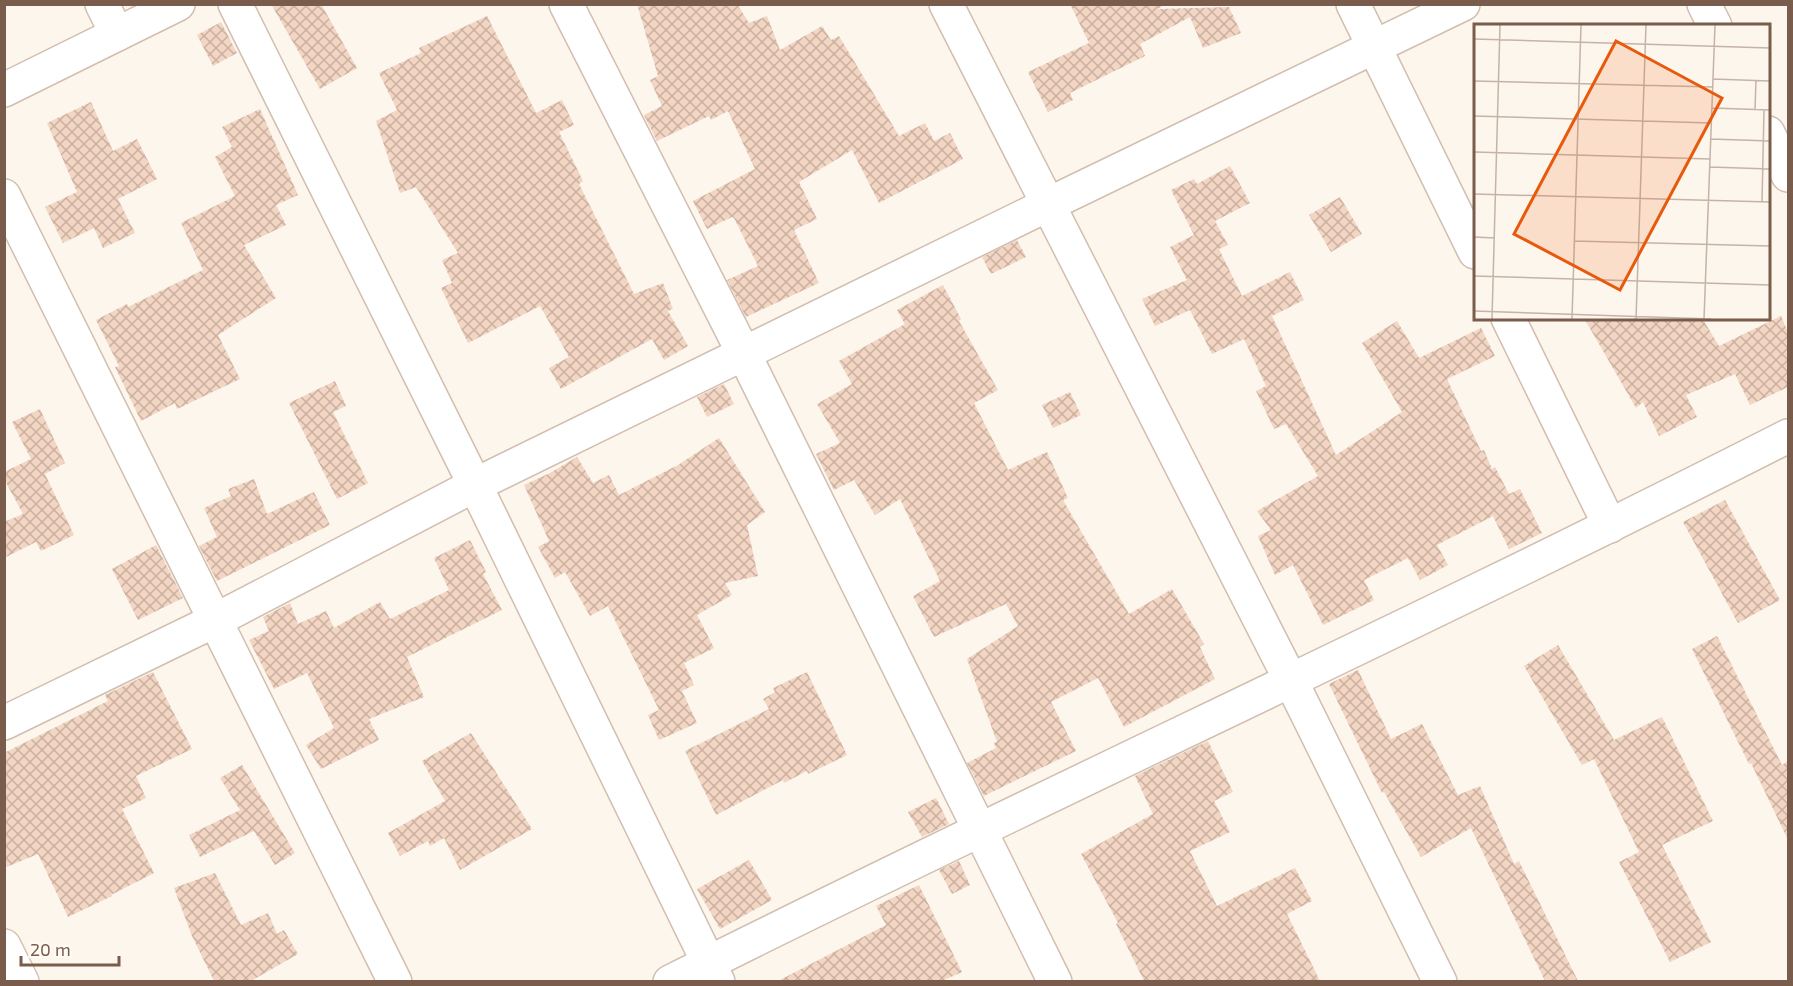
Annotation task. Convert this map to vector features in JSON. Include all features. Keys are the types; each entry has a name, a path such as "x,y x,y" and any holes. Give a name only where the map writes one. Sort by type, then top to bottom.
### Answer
{"street":[{"path":"102,4 117,34"},
{"path":"4,90 178,4"},
{"path":"236,4 476,485 713,972"},
{"path":"566,4 744,354 1055,981"},
{"path":"946,4 1290,680 1440,981"},
{"path":"1353,4 1474,250"},
{"path":"4,723 216,621 476,485 1047,205 1464,4"},
{"path":"1704,4 1713,24"},
{"path":"1769,137 1788,175"},
{"path":"4,196 395,981"},
{"path":"1509,320 1610,526"},
{"path":"670,981 713,972 980,829 1610,526 1788,436"},
{"path":"4,946 22,981"}],"building":[{"path":"271,4 321,4 357,68 320,89"},
{"path":"637,4 737,4 749,23 767,16 780,50 822,26 831,40 839,36 899,136 925,123 934,141 950,133 963,159 879,203 852,150 799,182 817,219 794,230 819,283 746,317 727,280 758,266 734,218 707,229 693,201 755,169 728,111 711,120 709,116 657,141 644,115 662,106 650,80 658,76"},
{"path":"1070,4 1165,4 1158,9 1229,7 1241,33 1203,48 1190,17 1140,44 1145,56 1070,93 1073,100 1048,112 1028,72 1089,43"},
{"path":"487,16 536,113 562,100 574,125 559,132 583,181 579,184 634,294 663,283 673,309 668,311 688,346 664,360 652,339 561,389 549,368 569,357 540,306 468,343 441,288 452,283 442,260 458,253 416,187 400,193 376,121 397,110 379,73 421,53 419,48"},
{"path":"221,22 237,53 213,66 197,35"},
{"path":"91,102 113,151 137,139 157,179 118,199 135,233 103,248 94,228 63,243 45,207 77,192 47,123"},
{"path":"260,109 298,195 276,205 286,225 244,245 276,298 218,335 240,379 177,409 175,403 141,421 115,367 119,366 96,320 203,270 181,223 235,196 215,157 232,147 222,127"},
{"path":"1230,166 1250,203 1215,221 1228,245 1219,249 1242,296 1290,272 1304,300 1272,316 1336,455 1402,412 1362,343 1397,321 1419,358 1481,328 1495,356 1447,379 1492,469 1495,467 1509,494 1520,489 1542,533 1509,549 1493,516 1437,545 1448,565 1420,580 1408,558 1364,580 1374,600 1323,625 1293,565 1275,575 1258,536 1271,530 1257,511 1318,476 1286,424 1274,429 1256,391 1266,386 1244,339 1212,354 1190,310 1155,326 1142,299 1187,280 1170,247 1194,235 1171,190 1194,179 1197,184"},
{"path":"1340,197 1362,234 1331,252 1309,215"},
{"path":"1017,240 1026,257 991,274 982,257"},
{"path":"943,285 961,319 959,321 998,390 974,403 1008,470 1047,452 1068,498 1063,500 1129,614 1172,589 1204,644 1200,647 1215,679 1124,727 1098,678 1051,702 1076,751 984,796 967,763 996,748 994,743 997,742 967,659 1018,626 1006,604 934,637 913,596 940,581 900,499 875,515 854,480 834,490 816,454 840,443 817,404 852,384 839,361 905,324 897,310"},
{"path":"1781,316 1788,332 1788,387 1750,405 1735,374 1686,395 1697,417 1659,436 1643,402 1636,408 1585,320 1703,320 1719,346"},
{"path":"335,381 346,406 333,412 368,483 337,499 289,403"},
{"path":"724,384 734,404 707,417 697,397"},
{"path":"1070,392 1081,415 1053,428 1042,405"},
{"path":"40,409 65,463 45,474 74,535 41,551 36,542 4,558 4,522 23,514 4,479 4,472 31,459 12,422"},
{"path":"719,438 765,512 747,525 758,576 725,583 732,595 697,615 714,648 684,663 694,685 682,691 697,723 659,740 648,715 659,710 608,606 590,616 565,572 555,578 538,547 549,541 524,485 577,457 593,483 609,475 619,495 678,465"},
{"path":"254,479 267,514 314,492 330,525 217,581 199,546 217,537 204,508 231,496 228,489"},
{"path":"1725,500 1780,600 1738,623 1683,522"},
{"path":"470,540 486,572 483,574 502,610 407,657 424,697 369,719 379,740 321,769 306,745 334,728 307,673 274,689 249,640 269,631 263,617 290,603 298,624 326,611 334,628 380,602 390,619 449,590 434,558"},
{"path":"156,545 183,598 138,620 112,569"},
{"path":"1717,636 1782,765 1788,761 1788,840 1692,649"},
{"path":"1558,645 1614,740 1662,717 1713,821 1662,845 1711,942 1670,962 1619,862 1639,852 1594,759 1582,765 1524,666"},
{"path":"1358,670 1391,739 1422,724 1458,795 1480,786 1514,864 1519,861 1578,981 1545,981 1471,828 1421,857 1384,792 1382,793 1329,684"},
{"path":"153,672 192,749 136,776 146,798 122,809 154,873 68,917 38,854 4,868 4,753 108,701 105,695"},
{"path":"807,672 847,755 808,774 807,771 784,783 783,780 716,815 685,751 769,709 763,699 775,692 773,688"},
{"path":"471,733 532,829 460,870 444,838 430,846 428,841 400,856 388,833 445,801 422,761"},
{"path":"1208,741 1233,792 1214,801 1230,832 1190,851 1217,906 1295,868 1312,901 1287,914 1320,981 1144,981 1116,924 1118,923 1081,854 1153,814 1135,776"},
{"path":"242,765 295,853 275,865 254,831 200,857 189,835 240,810 220,778"},
{"path":"936,798 949,824 922,837 908,812"},
{"path":"749,860 772,900 720,929 697,889"},
{"path":"959,861 970,885 952,894 939,870"},
{"path":"215,873 241,925 268,913 277,934 284,930 298,954 251,981 214,981 192,936 174,888"},
{"path":"919,885 962,972 942,981 778,981 886,925 876,906"}]}
